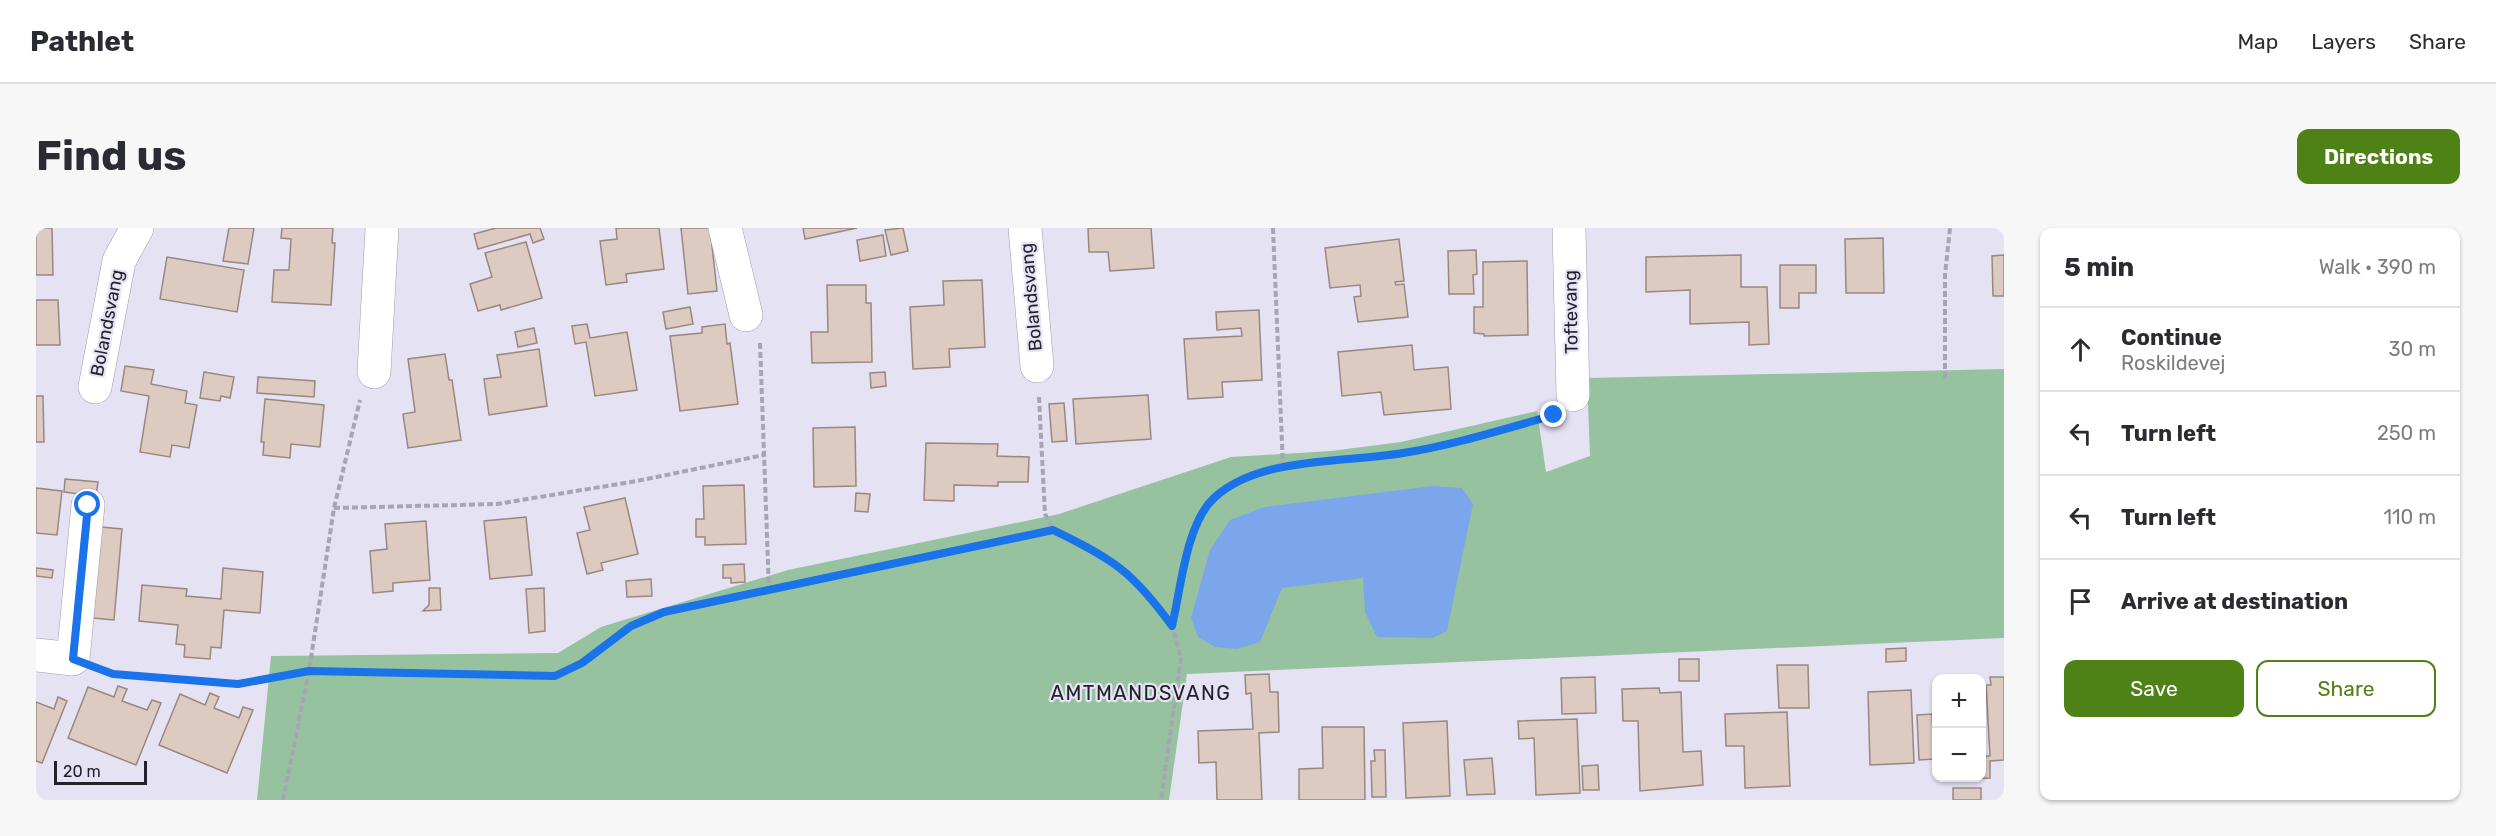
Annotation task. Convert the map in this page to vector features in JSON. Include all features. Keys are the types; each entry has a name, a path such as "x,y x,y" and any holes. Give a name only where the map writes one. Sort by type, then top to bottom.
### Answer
{"street":[{"name":"Bolandsvang","path":"95,387 119,261 137,228"},
{"path":"374,372 382,228"},
{"path":"724,228 746,315"},
{"name":"Bolandsvang","path":"1025,228 1037,366"},
{"name":"Toftevang","path":"1569,228 1573,395"},
{"path":"36,655 73,659 88,505"}],"path":[{"path":"1274,228 1282,467"},
{"path":"1946,378 1945,275 1950,228"},
{"path":"746,315 760,318 769,591"},
{"path":"1037,366 1045,514 1053,530 1105,555 1128,572 1151,597 1172,626 1181,658 1161,800"},
{"path":"283,800 309,671 334,508 363,388 374,372"},
{"path":"1172,626 1195,524 1214,498 1237,481 1282,467 1403,453 1468,440 1554,415 1573,395"},
{"path":"334,508 497,504 637,481 764,455"},
{"path":"73,659 113,674 238,684 309,671 555,676 582,663 631,626 664,612 1053,530"}],"green space":[{"path":"2004,369 2004,638 1187,674 1169,800 257,800 271,656 558,653 601,627 788,570 1059,514 1231,457 1331,451 1401,442 1537,411 1546,472 1590,456 1587,378"}],"water":[{"path":"1433,486 1462,488 1473,504 1447,631 1433,638 1377,637 1365,612 1363,578 1282,588 1260,642 1237,649 1215,647 1198,637 1191,618 1210,550 1230,520 1264,507"}],"building":[{"path":"36,228 52,228 53,275 36,275"},
{"path":"229,228 254,228 248,264 223,261"},
{"path":"282,228 333,228 332,243 335,243 331,305 272,302 274,270 289,270 291,239 281,238"},
{"path":"496,228 540,228 544,239 533,243 530,234 478,249 474,234"},
{"path":"616,228 659,228 664,269 626,274 627,282 606,285 600,241 617,239"},
{"path":"681,228 710,228 717,291 688,294"},
{"path":"803,228 857,228 805,239"},
{"path":"903,228 908,251 891,255 885,230"},
{"path":"1088,228 1151,228 1154,268 1110,271 1108,252 1089,252"},
{"path":"883,235 886,256 860,261 857,240"},
{"path":"1883,238 1884,293 1846,293 1845,239"},
{"path":"1399,239 1404,281 1395,282 1396,285 1404,284 1408,317 1358,322 1354,297 1361,296 1360,285 1330,288 1325,248"},
{"path":"526,242 542,298 501,310 500,305 478,311 470,284 492,277 485,253"},
{"path":"1476,250 1477,274 1473,275 1474,294 1449,294 1448,251"},
{"path":"1741,255 1741,287 1767,287 1769,344 1749,345 1749,322 1690,324 1690,290 1646,292 1646,257"},
{"path":"2004,255 2004,296 1993,296 1992,256"},
{"path":"167,257 244,270 237,312 160,299"},
{"path":"1527,261 1528,335 1484,336 1484,334 1474,333 1474,307 1483,307 1483,262"},
{"path":"1780,265 1816,265 1816,293 1799,293 1799,308 1780,308"},
{"path":"982,280 985,347 949,349 950,367 913,369 910,307 944,305 943,281"},
{"path":"827,285 866,285 866,303 871,303 872,362 812,363 811,332 828,332"},
{"path":"36,300 58,300 60,345 36,345"},
{"path":"690,307 693,324 666,329 663,312"},
{"path":"1259,310 1262,380 1222,382 1223,397 1188,399 1184,339 1242,336 1241,328 1217,330 1216,312"},
{"path":"587,324 590,338 627,332 637,390 595,396 586,342 575,344 572,326"},
{"path":"725,324 727,344 730,343 738,404 680,411 670,336 702,333 702,327"},
{"path":"534,328 537,343 518,347 515,332"},
{"path":"1412,345 1414,370 1448,367 1451,409 1384,415 1381,392 1342,396 1338,352"},
{"path":"539,349 547,406 489,415 484,379 501,377 497,355"},
{"path":"445,354 449,380 452,380 461,440 408,448 403,414 415,412 408,359"},
{"path":"125,366 154,370 151,384 187,391 185,403 197,405 189,448 172,445 170,457 140,452 149,396 121,391"},
{"path":"204,372 234,377 230,398 221,396 220,401 200,398"},
{"path":"885,372 886,386 871,388 870,373"},
{"path":"258,377 315,381 314,397 257,393"},
{"path":"1148,395 1151,439 1076,444 1073,399"},
{"path":"36,396 43,396 44,442 36,442"},
{"path":"265,399 324,405 320,447 291,444 290,458 263,455 264,442 261,442"},
{"path":"1064,403 1067,441 1052,442 1049,404"},
{"path":"855,427 856,486 814,487 813,428"},
{"path":"926,443 998,444 997,456 1029,457 1028,482 998,482 998,486 954,485 954,501 924,500"},
{"path":"65,479 98,482 96,496 64,492"},
{"path":"744,485 746,544 705,545 705,537 696,537 696,519 704,519 703,486"},
{"path":"36,488 62,491 57,535 36,533"},
{"path":"856,493 870,494 868,512 855,511"},
{"path":"625,498 638,554 601,563 603,570 587,574 577,533 590,530 584,507"},
{"path":"526,517 532,575 490,579 484,521"},
{"path":"426,521 430,580 393,583 393,591 373,593 370,551 387,549 385,524"},
{"path":"101,527 122,529 114,620 93,618"},
{"path":"744,564 745,582 731,583 731,578 723,578 723,565"},
{"path":"36,568 53,570 52,578 36,576"},
{"path":"223,568 263,572 260,613 224,610 221,648 211,647 210,659 184,657 185,645 176,644 178,625 139,621 142,585 187,589 186,596 221,599"},
{"path":"651,579 652,596 627,597 626,581"},
{"path":"429,588 440,588 441,610 423,611 429,605"},
{"path":"544,588 545,631 529,633 526,589"},
{"path":"1906,648 1906,661 1886,662 1886,649"},
{"path":"1679,659 1699,659 1699,681 1679,681"},
{"path":"1777,665 1808,665 1809,708 1779,708"},
{"path":"1269,674 1270,692 1278,692 1279,732 1259,733 1262,800 1217,800 1216,762 1199,763 1198,731 1253,729 1251,693 1246,694 1245,675"},
{"path":"1595,677 1596,713 1562,714 1561,678"},
{"path":"1990,677 2004,677 2004,760 1990,761 1990,778 1986,778 1986,756 1990,756 1986,685 1991,685"},
{"path":"118,686 127,689 122,701 147,710 152,700 161,703 136,765 68,738 88,687 114,697"},
{"path":"1659,688 1660,693 1681,692 1683,752 1701,751 1703,785 1640,791 1638,721 1623,721 1622,689"},
{"path":"1911,690 1914,763 1870,765 1868,692"},
{"path":"210,693 219,697 214,708 239,718 243,707 253,710 227,773 159,745 180,694 205,705"},
{"path":"58,697 67,701 42,763 36,761 36,702 54,709"},
{"path":"1787,712 1790,786 1745,788 1744,746 1726,746 1725,714"},
{"path":"1932,714 1932,759 1919,760 1917,715"},
{"path":"1577,719 1580,793 1536,795 1534,738 1519,739 1518,721"},
{"path":"1447,721 1450,796 1406,798 1403,723"},
{"path":"1322,727 1364,727 1365,800 1299,800 1299,769 1323,768"},
{"path":"1374,750 1385,750 1386,797 1372,797 1371,761 1375,761"},
{"path":"1492,758 1495,794 1467,795 1464,760"},
{"path":"1598,765 1599,790 1583,790 1582,766"},
{"path":"1953,788 1981,788 1981,800 1953,800"}],"district":[{"name":"AMTMANDSVANG","path":"1141,693"}],"route":[{"path":"88,505 73,659 113,674 238,684 309,671 555,676 582,663 631,626 664,612 769,591 920,556 1053,530 1105,555 1128,572 1151,597 1172,626 1195,524 1214,498 1237,481 1282,467 1403,453 1468,440 1554,415"}]}
